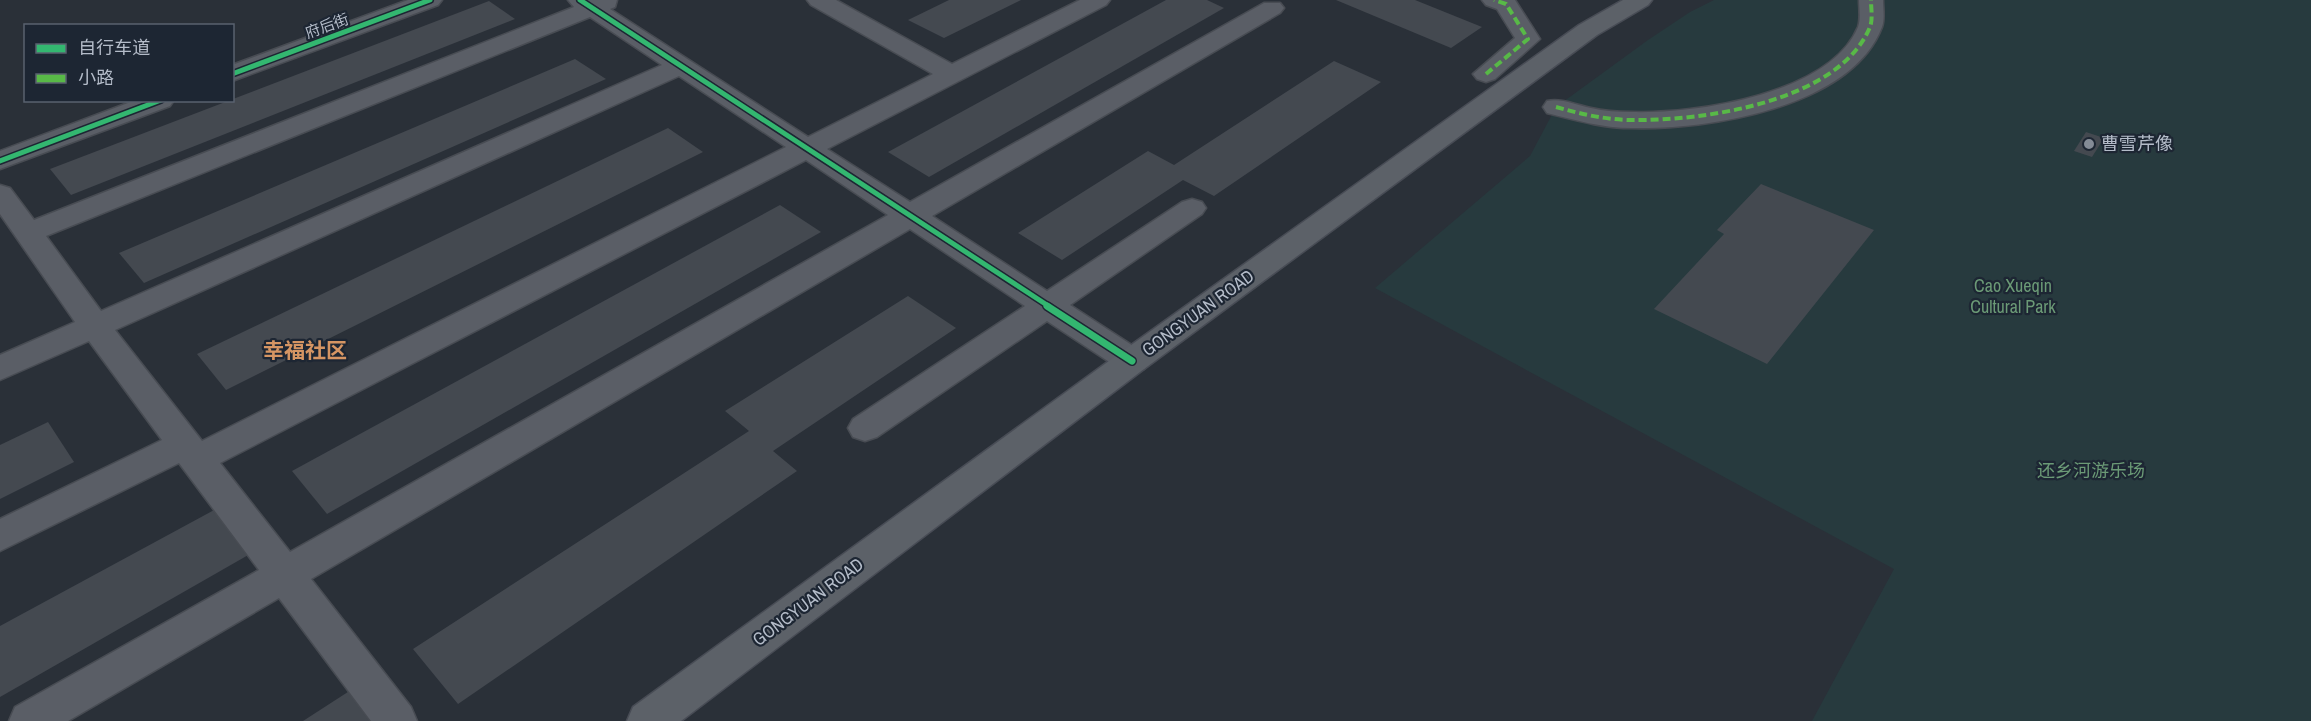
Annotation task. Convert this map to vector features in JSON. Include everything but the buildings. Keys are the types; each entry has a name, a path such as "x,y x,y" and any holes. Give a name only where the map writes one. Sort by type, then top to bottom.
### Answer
{"main road":[{"name":"GONGYUAN ROAD","path":"648,721 1132,361 1588,30 1640,0"}],"street":[{"name":"府后街","path":"234,73 430,0"},
{"path":"0,536 191,451 806,148 1098,0"},
{"path":"30,721 1272,8 1254,0"},
{"path":"1486,74 1528,39 1506,4 1494,0"},
{"path":"1556,107 1602,118 1658,120 1721,113 1783,98 1827,77 1854,53 1870,27 1870,0"},
{"path":"822,1 952,74"},
{"path":"28,233 594,2 679,67 1132,361"},
{"path":"0,368 679,67"},
{"path":"0,160 156,102"},
{"path":"0,194 95,326 396,721"},
{"path":"865,429 1192,208"}],"green space":[{"name":"Cao Xueqin Cultural Park","path":"1714,0 2311,0 2311,721 1812,721 1894,569 1375,288 1530,156 1556,107 1648,40 1690,12"}],"marked path":[{"path":"1486,74 1528,39 1506,4 1494,0"},
{"path":"1556,107 1601,118 1668,119 1710,115 1752,106 1792,93 1827,76 1854,54 1870,27 1871,0"}],"cycle path":[{"path":"234,73 430,0"},
{"path":"580,0 1132,361"},
{"path":"0,161 156,102"}],"place":[{"name":"曹雪芹像","path":"2089,144"}],"district":[{"name":"幸福社区","path":"305,351"}],"park label":[{"name":"还乡河游乐场","path":"2091,471"}]}
